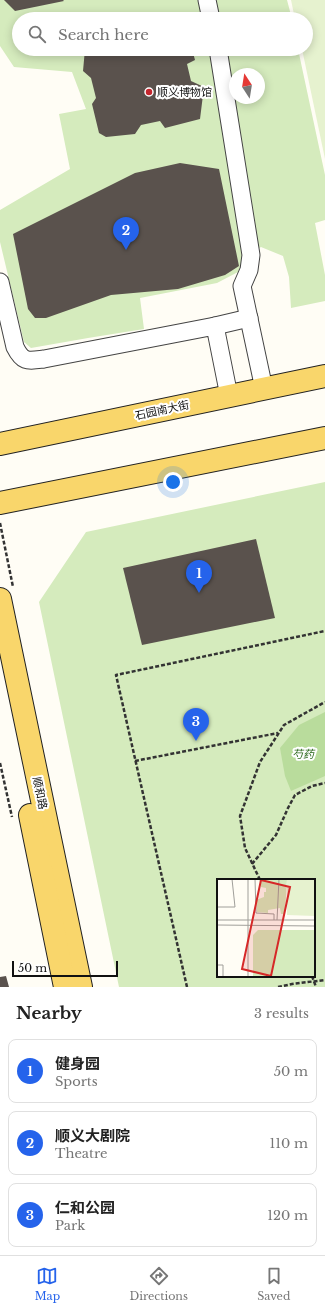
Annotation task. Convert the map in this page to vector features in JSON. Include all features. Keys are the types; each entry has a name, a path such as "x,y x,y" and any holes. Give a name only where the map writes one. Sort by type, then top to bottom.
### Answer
{"main road":[{"name":"石园南大街","path":"0,444 325,376"},
{"path":"0,503 325,438"},
{"name":"顺和路","path":"0,599 81,987"},
{"name":"顺和路","path":"0,670 65,987"}],"street":[{"path":"207,0 210,12"},
{"path":"219,56 251,255 249,270 242,286 264,389"},
{"path":"0,282 15,347 20,356 29,361 215,326 249,318"},
{"path":"215,326 229,396"}],"path":[{"path":"187,987 116,675 325,631"},
{"path":"260,879 245,848 240,816 260,762 284,725 325,702"},
{"path":"135,761 279,733"},
{"path":"252,864 276,836 295,795 312,786 325,782"},
{"path":"312,977 316,987"},
{"path":"278,987 325,980"}],"green space":[{"path":"0,0 287,0 290,12 12,12 12,56 300,56 325,175 325,220 315,223 325,275 325,301 291,308 289,277 283,256 261,247 244,257 238,272 217,283 140,298 144,329 31,348 24,342 0,242 0,210 70,169 59,114 86,109 72,72 14,67 0,46"},
{"path":"291,0 325,0 325,159 303,56 313,56 313,12 294,12"},
{"path":"325,482 325,987 119,987 39,602 86,532"},
{"name":"芍药","path":"325,712 325,776 291,791 285,776 280,748 299,725"}],"building":[{"path":"4,0 63,0 64,1 15,11"},
{"name":"顺义博物馆","path":"84,56 194,56 195,60 187,64 191,81 204,87 200,119 165,128 160,121 141,125 135,134 106,137 99,133 92,104 96,98 91,78 83,71"},
{"path":"180,163 219,169 239,266 225,275 178,289 111,295 46,318 35,318 28,309 13,234 135,173"},
{"path":"256,539 275,618 142,645 123,568"},
{"path":"6,976 9,987 0,987 0,977"}],"place":[{"name":"顺义博物馆","path":"149,92"},
{"name":"顺义大剧院","path":"126,250"},
{"name":"健身园","path":"199,593"},
{"name":"仁和公园","path":"196,741"}]}
